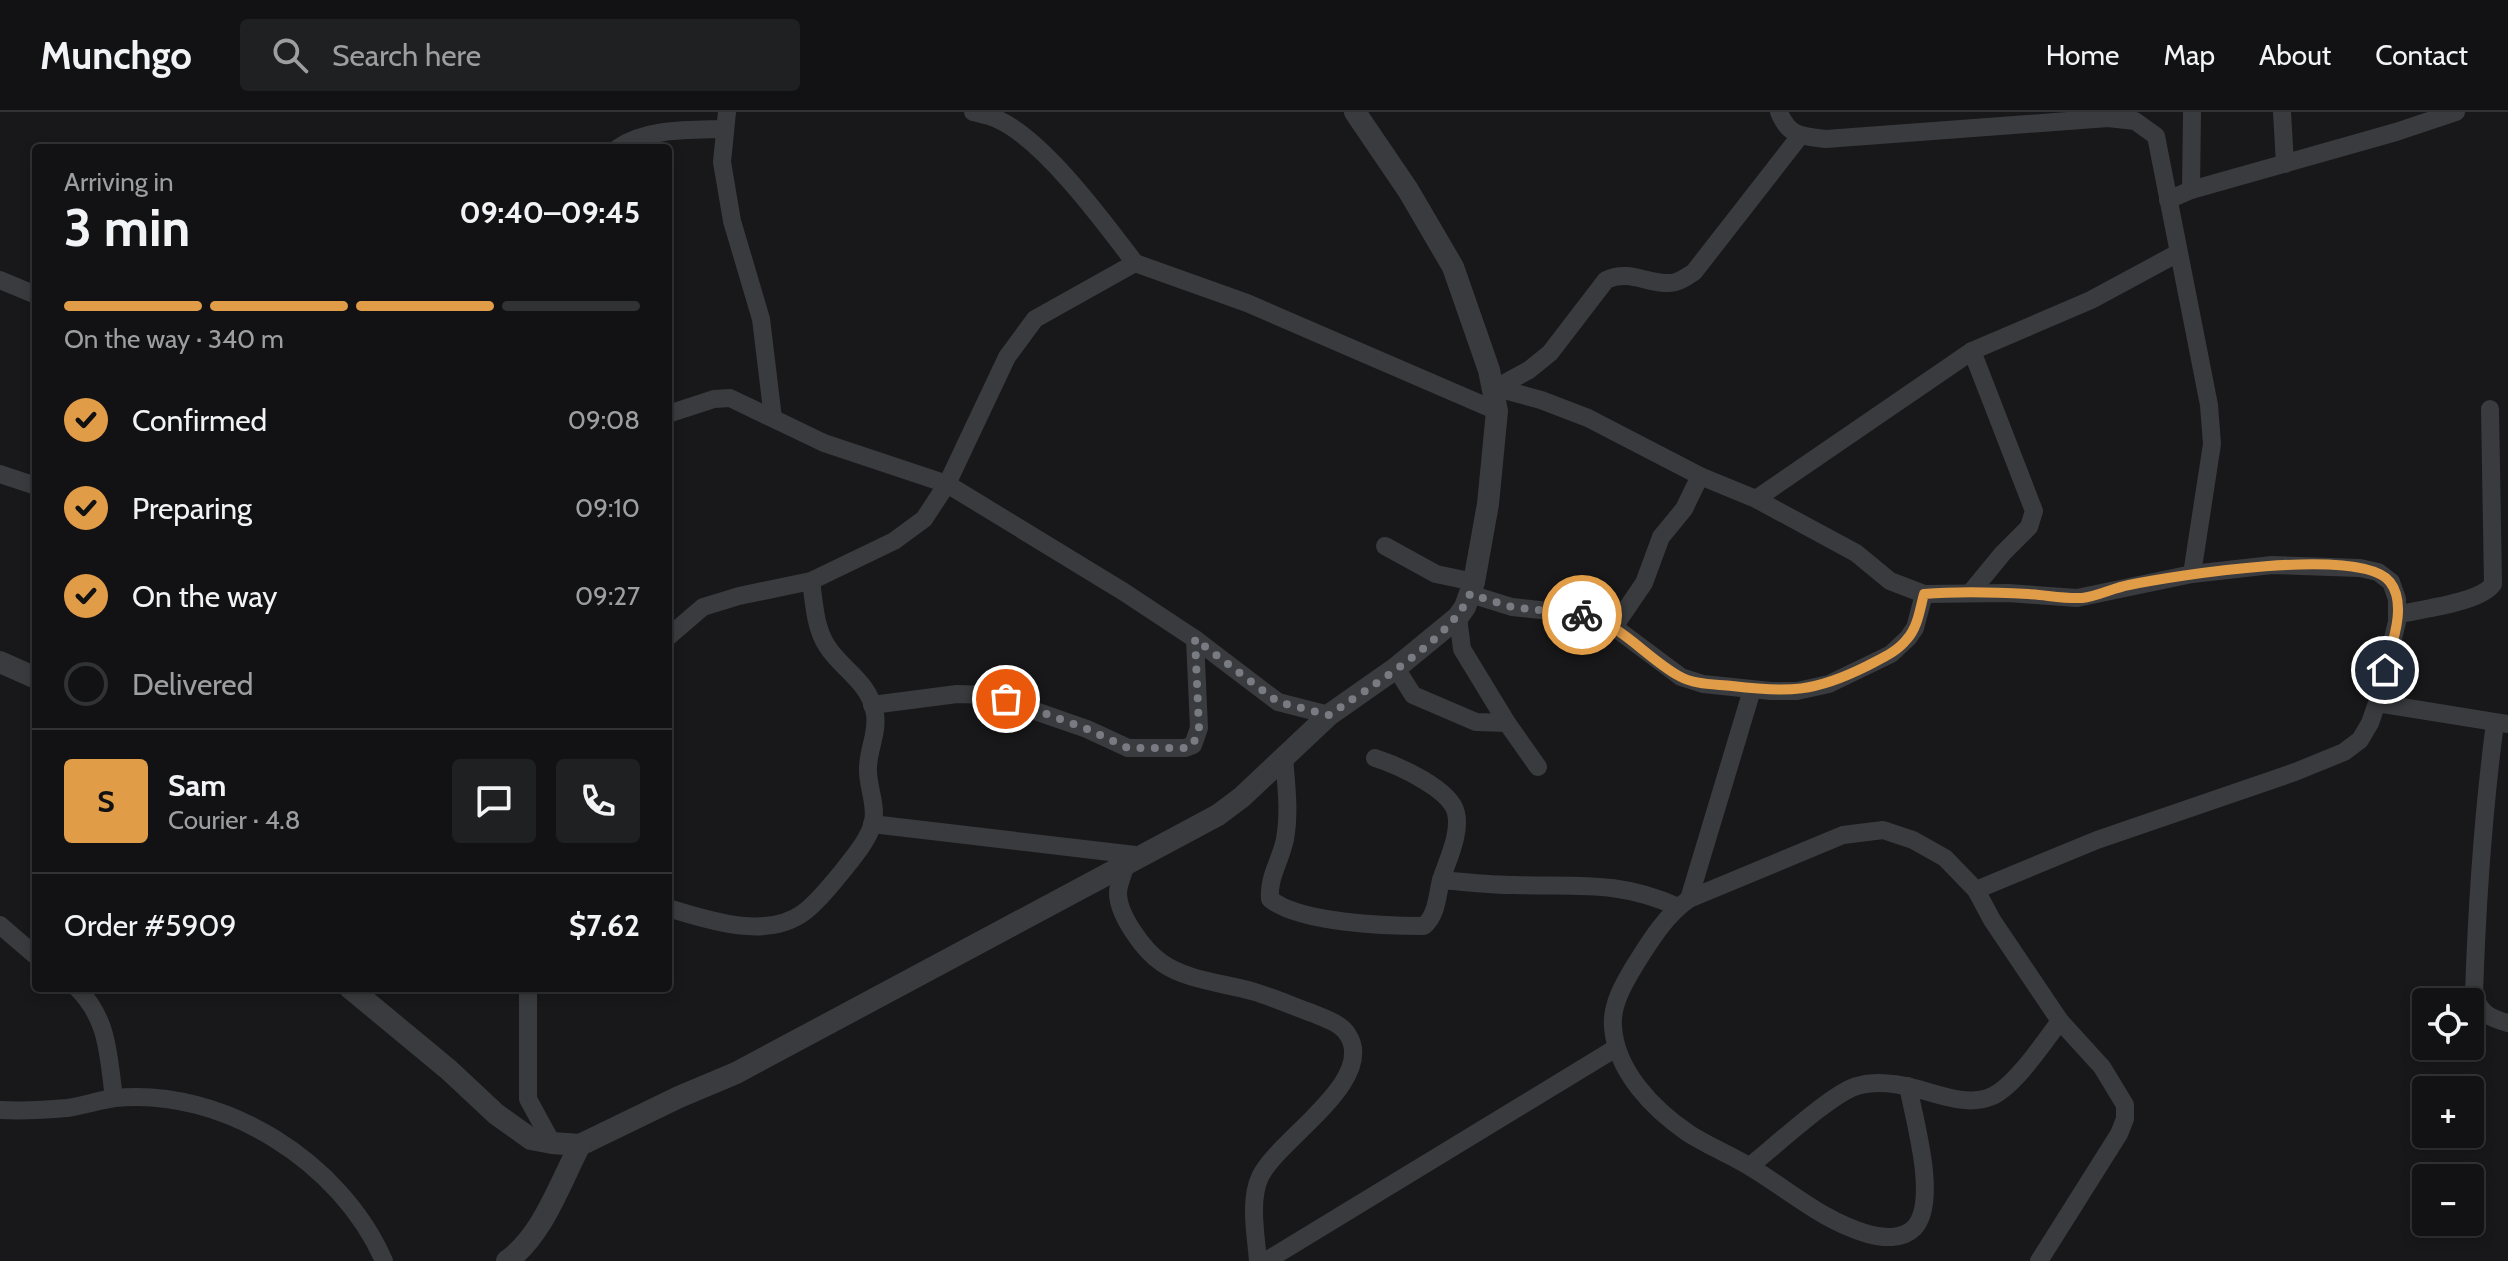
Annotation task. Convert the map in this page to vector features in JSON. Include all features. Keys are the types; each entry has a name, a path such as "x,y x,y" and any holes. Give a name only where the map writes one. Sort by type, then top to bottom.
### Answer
{"street":[{"path":"973,112 998,120 1029,140 1098,214 1135,263 1260,308 1497,411"},
{"path":"1779,112 1784,126 1800,136 1856,138 2108,118 2135,121 2156,136 2209,405 2212,444 2192,574"},
{"path":"2191,190 2192,112"},
{"path":"2282,112 2285,164"},
{"path":"2168,200 2191,190 2456,112"},
{"path":"355,992 449,1070 496,1114 531,1139 580,1145 736,1073 1218,815 1329,715 1396,668 1458,617 1472,588 1488,504 1497,411 1492,379 1453,267 1359,114"},
{"path":"624,144 653,134 725,120 722,162 729,208 761,319 773,418"},
{"path":"1492,379 1529,370 1550,353 1606,280 1616,276 1634,276 1671,283 1694,272 1800,136"},
{"path":"1756,499 1972,351 2091,300 2178,253"},
{"path":"672,634 703,607 811,581 894,541 924,519 947,484 1007,357 1035,319 1135,263"},
{"path":"0,280 32,293"},
{"path":"1971,592 2029,527 2034,511 1972,351"},
{"path":"1492,379 1588,418 1700,476 1756,499 1856,553 1890,581 1924,594 1971,592 2077,598 2192,574 2272,565 2360,568 2378,572 2391,582 2397,599 2397,615 2377,703 2360,740 2344,752 2097,840 1976,890"},
{"path":"672,413 714,399 730,398 824,443 947,484 1073,559 1195,639 1278,702 1329,715"},
{"path":"2397,615 2475,597 2489,590 2493,584 2490,409"},
{"path":"0,474 32,485"},
{"path":"1614,627 1644,583 1661,537 1684,509 1700,476"},
{"path":"1385,546 1436,574 1512,607 1586,615 1614,627 1681,677 1703,684 1752,690 1797,691 1829,684 1891,654 1915,628 1924,594"},
{"path":"672,909 722,923 778,924 802,914 820,898 857,852 872,824 874,809 867,766 875,730 872,705 862,686 824,642 811,581"},
{"path":"1458,617 1462,649 1538,767"},
{"path":"872,705 948,695 989,695 1038,710 1128,748 1185,748 1193,745 1199,728 1195,639"},
{"path":"0,662 32,676"},
{"path":"1396,668 1413,695 1476,722 1507,723"},
{"path":"1752,690 1683,903 1654,935 1617,998 1612,1024 1616,1048 1634,1083 1668,1118 1690,1134 1750,1166 1821,1216 1867,1234 1899,1237 1913,1229 1925,1202 1925,1183 1908,1086"},
{"path":"2377,703 2502,724 2484,807 2474,994 2479,1009 2490,1019 2508,1023"},
{"path":"1284,757 1288,807 1285,840 1269,888 1270,899 1274,903 1328,919 1375,926 1424,926 1434,911 1456,829 1457,814 1452,803 1428,783 1375,758"},
{"path":"872,824 1135,860"},
{"path":"1441,880 1621,887 1683,903 1843,835 1883,830 1913,840 1945,858 1976,890 1992,920 2060,1021 2102,1067 2125,1105 2125,1119 2096,1174 2039,1261"},
{"path":"1135,860 1118,893 1128,928 1161,963 1207,981 1254,992 1331,1021 1347,1033 1350,1040 1352,1068 1341,1086 1261,1175 1255,1193 1258,1261"},
{"path":"0,925 32,953"},
{"path":"80,992 97,1011 104,1028 114,1098"},
{"path":"528,992 528,1099 552,1143"},
{"path":"1750,1166 1834,1099 1856,1086 1877,1083 1908,1086 1946,1097 1978,1100 1990,1097 2001,1091 2029,1061 2060,1021"},
{"path":"1266,1261 1616,1048"},
{"path":"0,1110 69,1108 114,1098 186,1101 242,1119 300,1158 336,1190 375,1240 384,1261"},
{"path":"513,1259 540,1224 580,1145"}],"way so far":[{"path":"1006,699 1128,748 1185,748 1193,745 1199,728 1195,639 1278,702 1329,715 1435,637 1458,617 1470,594 1512,607 1582,615"}],"route":[{"path":"1582,615 1614,627 1681,677 1703,684 1752,690 1797,691 1829,684 1891,654 1915,628 1924,594 1971,592 2077,598 2091,597 2128,585 2226,569 2272,565 2360,568 2378,572 2391,582 2397,599 2397,622 2385,670"}]}
